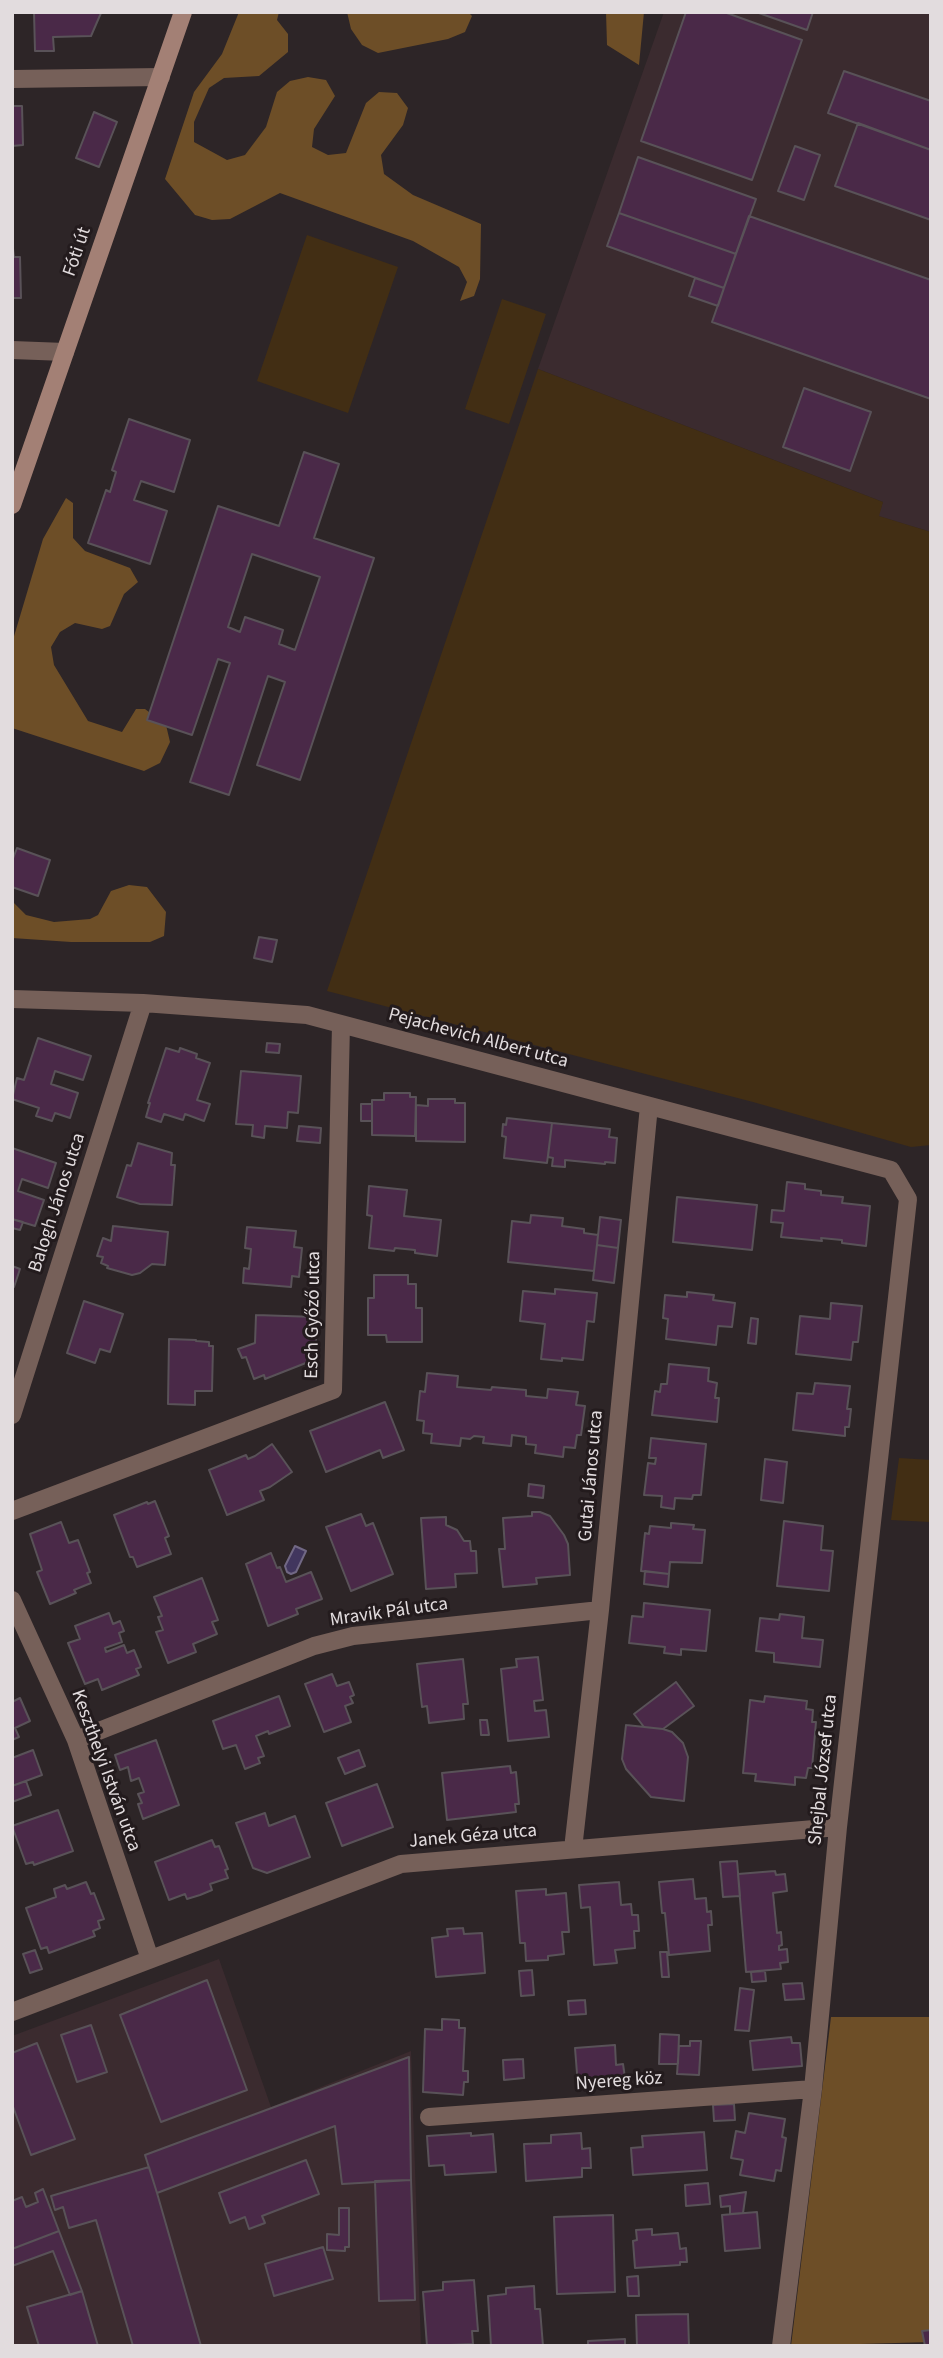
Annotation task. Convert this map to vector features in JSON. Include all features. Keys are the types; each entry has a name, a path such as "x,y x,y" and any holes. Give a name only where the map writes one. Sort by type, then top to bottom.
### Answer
{"main road":[{"name":"Fóti út","path":"12,505 183,12"}],"street":[{"path":"12,79 161,77"},
{"path":"12,351 65,352"},
{"name":"Pejachevich Albert utca","path":"12,999 143,1003 307,1015 891,1170 908,1199"},
{"name":"Balogh János utca","path":"12,1415 143,1003"},
{"name":"Esch Győző utca","path":"12,1511 333,1390 341,1024"},
{"name":"Gutai János utca","path":"573,1849 600,1610 649,1106"},
{"name":"Shejbal József utca","path":"781,2346 813,2089 838,1827 908,1199"},
{"name":"Keszthelyi István utca","path":"12,1600 76,1740 150,1959"},
{"name":"Mravik Pál utca","path":"76,1740 314,1646 353,1636 600,1610"},
{"name":"Janek Géza utca","path":"12,2012 401,1864 838,1827"},
{"name":"Nyereg köz","path":"429,2117 813,2089"}],"shaded area":[{"path":"239,12 279,12 277,20 288,34 288,52 259,76 224,78 209,88 194,122 194,142 227,160 245,155 266,127 277,92 290,81 308,77 326,80 335,96 314,129 312,147 328,155 346,153 366,103 379,92 397,93 408,108 403,125 381,155 384,174 413,195 481,224 480,279 474,296 460,301 467,282 459,267 413,241 280,193 230,219 212,220 195,215 165,179 194,92 222,54"},
{"path":"347,12 468,12 472,16 465,32 448,39 378,53 362,45 351,29"},
{"path":"606,12 644,12 639,65 607,45"},
{"path":"664,12 931,12 931,532 878,516 883,502 538,369"},
{"path":"307,235 398,267 348,413 257,381"},
{"path":"502,299 546,314 509,424 465,409"},
{"path":"538,369 883,502 879,516 931,532 931,1145 911,1147 753,1102 327,991"},
{"path":"66,498 73,503 73,538 85,551 130,568 138,582 124,594 110,626 102,629 75,623 60,632 51,647 54,665 88,721 122,732 136,709 145,709 166,725 170,742 160,763 144,771 12,728 12,643 43,539"},
{"path":"129,885 147,887 166,912 164,936 150,942 71,942 12,938 12,901 26,915 54,922 90,919 98,915 111,891"},
{"path":"899,1458 931,1460 931,1522 891,1520"},
{"path":"295,1546 306,1551 296,1572 291,1574 285,1566"},
{"path":"219,1959 271,2107 411,2051 421,2346 12,2346 12,2036"},
{"path":"831,2017 931,2017 931,2342 791,2346"}],"building":[{"path":"34,12 101,13 91,36 53,37 54,51 35,51"},
{"path":"686,12 724,12 802,40 752,180 641,141"},
{"path":"756,12 813,12 807,30"},
{"path":"844,71 931,101 931,150 828,113"},
{"path":"12,106 22,106 23,145 12,146"},
{"path":"94,112 117,122 99,167 76,158"},
{"path":"858,123 931,150 931,220 835,186"},
{"path":"795,146 820,155 804,200 778,191"},
{"path":"638,157 756,199 736,254 619,213"},
{"path":"619,213 736,254 724,288 607,246"},
{"path":"749,216 931,280 931,399 712,322"},
{"path":"12,240 14,257 20,257 21,298 12,298"},
{"path":"695,278 724,288 718,306 689,296"},
{"path":"804,388 871,412 850,471 783,447"},
{"path":"129,419 190,440 174,492 141,481 134,500 167,511 150,564 88,543 106,490 110,492 116,472 112,470"},
{"path":"304,452 339,464 314,538 374,558 300,780 257,765 285,682 268,676 229,795 190,782 230,663 218,659 192,735 147,720 218,506 279,526","holes":["252,554 320,577 295,650 279,644 283,630 245,617 240,632 228,627"]},
{"path":"17,848 50,860 38,896 12,887 12,861"},
{"path":"259,937 277,940 272,962 254,958"},
{"path":"38,1038 91,1056 83,1080 55,1071 51,1084 78,1093 70,1118 55,1113 52,1121 36,1116 39,1108 12,1099 17,1078 24,1080"},
{"path":"267,1043 280,1044 279,1053 266,1052"},
{"path":"166,1048 179,1052 180,1048 197,1054 196,1058 210,1063 197,1100 210,1104 204,1121 185,1114 183,1120 164,1114 161,1122 146,1117"},
{"path":"241,1071 301,1076 298,1113 288,1112 287,1128 265,1126 264,1138 252,1136 253,1125 236,1124"},
{"path":"384,1093 410,1093 410,1097 416,1097 415,1136 372,1135 372,1100 384,1100"},
{"path":"428,1099 455,1099 455,1103 465,1103 465,1142 416,1141 416,1105 428,1106"},
{"path":"361,1104 372,1104 372,1121 361,1121"},
{"path":"507,1118 552,1123 547,1163 504,1158 506,1137 502,1136 503,1124 506,1125"},
{"path":"552,1123 610,1129 609,1137 617,1138 615,1163 565,1160 565,1167 552,1166 553,1158 548,1157"},
{"path":"299,1126 321,1128 320,1143 297,1141"},
{"path":"138,1143 172,1153 171,1165 175,1165 172,1205 140,1204 117,1197 127,1165 131,1166"},
{"path":"12,1148 56,1163 48,1188 22,1179 18,1191 44,1200 35,1226 12,1219"},
{"path":"787,1182 805,1184 805,1189 821,1191 821,1195 843,1197 842,1203 870,1206 866,1246 842,1243 842,1240 781,1237 783,1223 771,1222 772,1210 784,1211"},
{"path":"369,1186 407,1190 404,1216 441,1220 437,1256 415,1253 415,1250 369,1248 372,1216 367,1215"},
{"path":"677,1197 757,1205 752,1250 673,1242"},
{"path":"531,1215 563,1218 562,1226 584,1229 584,1233 598,1235 594,1271 508,1262 512,1221 530,1223"},
{"path":"600,1217 621,1220 618,1248 597,1245"},
{"path":"12,1219 23,1222 20,1230 12,1228"},
{"path":"113,1226 168,1232 165,1265 152,1264 140,1273 132,1275 107,1268 108,1266 101,1263 103,1257 97,1256 103,1238 111,1241"},
{"path":"247,1227 296,1231 294,1247 302,1248 299,1277 292,1276 291,1287 243,1283 244,1268 249,1269 251,1249 245,1248"},
{"path":"597,1245 618,1248 614,1283 593,1280"},
{"path":"12,1266 20,1269 14,1287 12,1286"},
{"path":"374,1275 408,1275 408,1284 416,1284 416,1308 422,1308 422,1342 387,1342 386,1335 368,1335 368,1298 374,1298"},
{"path":"555,1289 597,1293 594,1322 587,1321 583,1360 541,1359 545,1324 520,1321 523,1291 555,1294"},
{"path":"687,1292 714,1295 713,1300 735,1303 732,1327 718,1326 716,1345 666,1339 668,1319 663,1318 665,1295 687,1297"},
{"path":"84,1301 123,1314 110,1352 100,1349 95,1363 67,1353"},
{"path":"831,1303 862,1306 858,1342 853,1342 851,1360 796,1354 800,1316 830,1319"},
{"path":"256,1315 316,1317 316,1359 265,1379 264,1375 254,1379 246,1357 242,1358 238,1349 255,1343"},
{"path":"751,1318 758,1319 756,1344 748,1343"},
{"path":"169,1339 209,1342 209,1346 213,1346 212,1391 195,1391 195,1405 168,1404"},
{"path":"669,1364 709,1368 708,1381 717,1383 717,1422 652,1415 655,1391 660,1392 661,1384 667,1384"},
{"path":"427,1373 458,1376 457,1387 526,1390 526,1396 547,1398 548,1389 578,1392 576,1405 585,1406 581,1435 577,1435 575,1448 564,1447 563,1457 535,1453 536,1445 526,1444 526,1437 512,1435 511,1446 483,1443 484,1437 474,1436 470,1439 461,1438 460,1446 431,1443 432,1434 423,1433 424,1421 417,1420 420,1391 425,1392"},
{"path":"815,1383 850,1386 847,1409 851,1409 845,1436 793,1430 797,1393 813,1394"},
{"path":"385,1402 404,1450 383,1458 380,1450 326,1472 310,1431"},
{"path":"651,1438 706,1444 701,1495 693,1495 692,1499 675,1498 674,1509 661,1507 662,1496 644,1495 648,1463 655,1464 656,1458 649,1458"},
{"path":"272,1444 292,1472 260,1491 264,1500 227,1515 209,1470 246,1455 248,1459"},
{"path":"765,1459 787,1462 783,1503 761,1500"},
{"path":"529,1484 544,1486 543,1498 528,1496"},
{"path":"155,1501 169,1536 165,1538 171,1554 137,1567 133,1557 130,1557 114,1515"},
{"path":"532,1512 550,1516 564,1535 568,1544 570,1575 536,1578 537,1584 503,1587 499,1549 505,1549 503,1518 532,1516"},
{"path":"361,1514 366,1526 373,1523 393,1574 351,1591 326,1527"},
{"path":"446,1517 446,1525 457,1530 464,1541 470,1541 471,1551 476,1551 477,1573 455,1574 456,1587 426,1589 421,1518"},
{"path":"784,1521 823,1526 821,1550 833,1551 829,1591 777,1586"},
{"path":"61,1522 69,1543 78,1540 90,1572 87,1573 91,1583 50,1604 37,1572 42,1570 30,1534"},
{"path":"671,1523 694,1525 693,1529 705,1530 702,1563 670,1562 669,1574 641,1571 645,1533 649,1534 650,1526 671,1528"},
{"path":"271,1553 286,1582 311,1572 322,1599 296,1609 298,1614 268,1626 246,1564"},
{"path":"645,1571 669,1574 668,1587 644,1584"},
{"path":"202,1578 218,1620 212,1622 217,1634 193,1644 196,1652 168,1663 156,1632 163,1630 158,1617 162,1616 154,1597"},
{"path":"644,1603 710,1610 706,1651 681,1649 681,1655 664,1653 665,1647 629,1643 632,1616 643,1617"},
{"path":"109,1613 113,1624 120,1621 124,1631 119,1633 122,1642 105,1648 106,1652 124,1645 127,1653 134,1650 141,1667 136,1669 139,1675 102,1690 98,1679 85,1684 68,1643 80,1639 75,1626"},
{"path":"780,1614 804,1617 802,1638 823,1640 820,1667 774,1662 774,1653 756,1651 760,1618 779,1620"},
{"path":"538,1657 543,1700 534,1701 535,1711 546,1710 549,1737 508,1741 501,1669 517,1667 516,1659"},
{"path":"463,1659 468,1704 463,1704 464,1719 429,1723 427,1706 422,1707 417,1664"},
{"path":"332,1674 337,1686 349,1682 354,1695 350,1697 353,1703 345,1706 351,1722 324,1732 305,1684"},
{"path":"676,1682 694,1706 663,1729 644,1727 634,1714"},
{"path":"279,1696 290,1726 256,1736 264,1756 258,1758 260,1763 245,1769 236,1745 223,1749 213,1721"},
{"path":"765,1696 807,1701 806,1709 813,1710 812,1722 816,1722 812,1768 808,1768 806,1778 795,1777 795,1785 755,1781 756,1774 743,1773 750,1700 764,1702"},
{"path":"20,1698 30,1721 15,1728 19,1737 12,1740 12,1702"},
{"path":"480,1720 487,1720 489,1735 481,1735"},
{"path":"626,1725 663,1729 672,1732 683,1743 688,1757 684,1801 651,1797 626,1769 622,1759"},
{"path":"156,1740 179,1805 143,1819 138,1804 142,1803 138,1794 144,1792 139,1778 131,1781 128,1767 120,1770 115,1755"},
{"path":"33,1750 42,1775 12,1786 12,1758"},
{"path":"359,1750 365,1766 345,1774 338,1758"},
{"path":"510,1766 511,1773 516,1772 519,1804 515,1804 516,1812 447,1820 442,1773"},
{"path":"26,1781 31,1795 12,1802 12,1786"},
{"path":"377,1784 393,1827 342,1846 326,1803"},
{"path":"58,1810 73,1851 34,1865 33,1862 26,1864 12,1826"},
{"path":"265,1813 269,1826 295,1816 310,1857 267,1873 253,1868 236,1823"},
{"path":"212,1840 215,1847 219,1846 228,1869 225,1870 228,1878 210,1884 212,1890 200,1895 187,1899 185,1894 169,1900 155,1862"},
{"path":"737,1861 740,1896 723,1897 720,1862"},
{"path":"775,1871 776,1875 785,1874 787,1891 773,1893 777,1933 781,1932 782,1945 779,1950 787,1949 788,1962 780,1963 781,1969 746,1972 738,1874"},
{"path":"693,1879 695,1899 706,1898 707,1912 711,1911 712,1925 708,1925 710,1951 669,1955 659,1882"},
{"path":"86,1882 91,1894 94,1893 104,1919 98,1921 100,1928 93,1931 95,1936 49,1953 47,1947 41,1949 26,1908 56,1897 54,1889 65,1885 67,1889"},
{"path":"619,1882 621,1905 631,1904 632,1915 638,1915 639,1931 634,1931 635,1948 615,1950 617,1963 594,1965 590,1907 581,1908 579,1885"},
{"path":"546,1889 546,1895 566,1893 569,1932 562,1932 564,1954 548,1956 548,1960 526,1961 525,1943 520,1943 516,1891"},
{"path":"463,1928 464,1934 482,1933 485,1973 436,1977 432,1938 448,1936 447,1929"},
{"path":"35,1950 42,1969 30,1973 23,1954"},
{"path":"660,1952 667,1952 669,1977 662,1977"},
{"path":"532,1970 534,1995 521,1996 519,1971"},
{"path":"765,1971 766,1981 752,1982 751,1972"},
{"path":"207,1980 247,2090 161,2122 120,2015"},
{"path":"802,1983 804,1999 785,2000 783,1984"},
{"path":"740,1988 754,1990 749,2031 735,2030"},
{"path":"585,2000 586,2014 569,2015 568,2001"},
{"path":"442,2019 459,2020 459,2028 465,2028 463,2071 468,2071 468,2082 464,2082 463,2095 423,2092 425,2029 442,2030"},
{"path":"91,2025 107,2072 77,2082 61,2035"},
{"path":"660,2034 679,2035 678,2064 659,2064"},
{"path":"791,2037 792,2043 800,2043 802,2066 753,2070 750,2041"},
{"path":"690,2041 701,2041 699,2075 677,2074 679,2046 690,2046"},
{"path":"37,2043 75,2139 31,2155 12,2104 12,2053"},
{"path":"615,2045 616,2065 623,2064 625,2078 619,2079 619,2083 578,2086 575,2048"},
{"path":"409,2057 411,2180 342,2184 335,2126 157,2193 145,2155"},
{"path":"523,2059 524,2078 504,2080 503,2060"},
{"path":"734,2104 735,2120 714,2121 713,2105"},
{"path":"749,2113 785,2119 782,2137 786,2138 781,2171 776,2170 774,2181 740,2175 743,2160 731,2158 736,2131 745,2133"},
{"path":"704,2132 707,2170 633,2175 631,2148 643,2147 642,2136"},
{"path":"471,2133 471,2136 493,2134 496,2172 445,2175 444,2165 429,2166 427,2136"},
{"path":"581,2133 582,2149 590,2148 591,2168 582,2168 582,2177 526,2181 524,2144 551,2143 551,2135"},
{"path":"306,2160 319,2194 262,2216 265,2223 249,2229 245,2217 230,2223 219,2193"},
{"path":"149,2167 201,2346 133,2346 96,2220 69,2228 63,2207 55,2210 51,2196"},
{"path":"411,2180 415,2300 379,2301 375,2181"},
{"path":"708,2183 710,2204 686,2206 685,2185"},
{"path":"43,2189 59,2231 12,2249 12,2201 22,2197 26,2207 38,2202 35,2193"},
{"path":"746,2192 743,2213 730,2214 730,2206 721,2207 720,2196"},
{"path":"339,2208 349,2208 349,2247 345,2247 345,2251 327,2250 327,2234 339,2235"},
{"path":"757,2212 760,2248 725,2251 722,2215"},
{"path":"613,2215 615,2292 557,2294 554,2217"},
{"path":"652,2229 652,2235 678,2233 680,2249 686,2248 687,2262 680,2262 680,2265 635,2268 633,2241 637,2240 636,2230"},
{"path":"59,2231 82,2291 70,2295 53,2251 12,2266 12,2249"},
{"path":"323,2247 333,2279 274,2296 265,2264"},
{"path":"638,2276 639,2296 628,2296 627,2277"},
{"path":"474,2280 478,2331 472,2331 473,2344 427,2346 423,2292 443,2290 443,2282"},
{"path":"534,2286 535,2309 540,2309 543,2346 491,2346 488,2296 506,2294 506,2288"},
{"path":"82,2291 98,2346 39,2346 27,2307"},
{"path":"688,2314 689,2346 637,2346 636,2315"},
{"path":"931,2330 931,2346 925,2346 922,2331"},
{"path":"625,2339 625,2346 588,2346 588,2341"}]}
